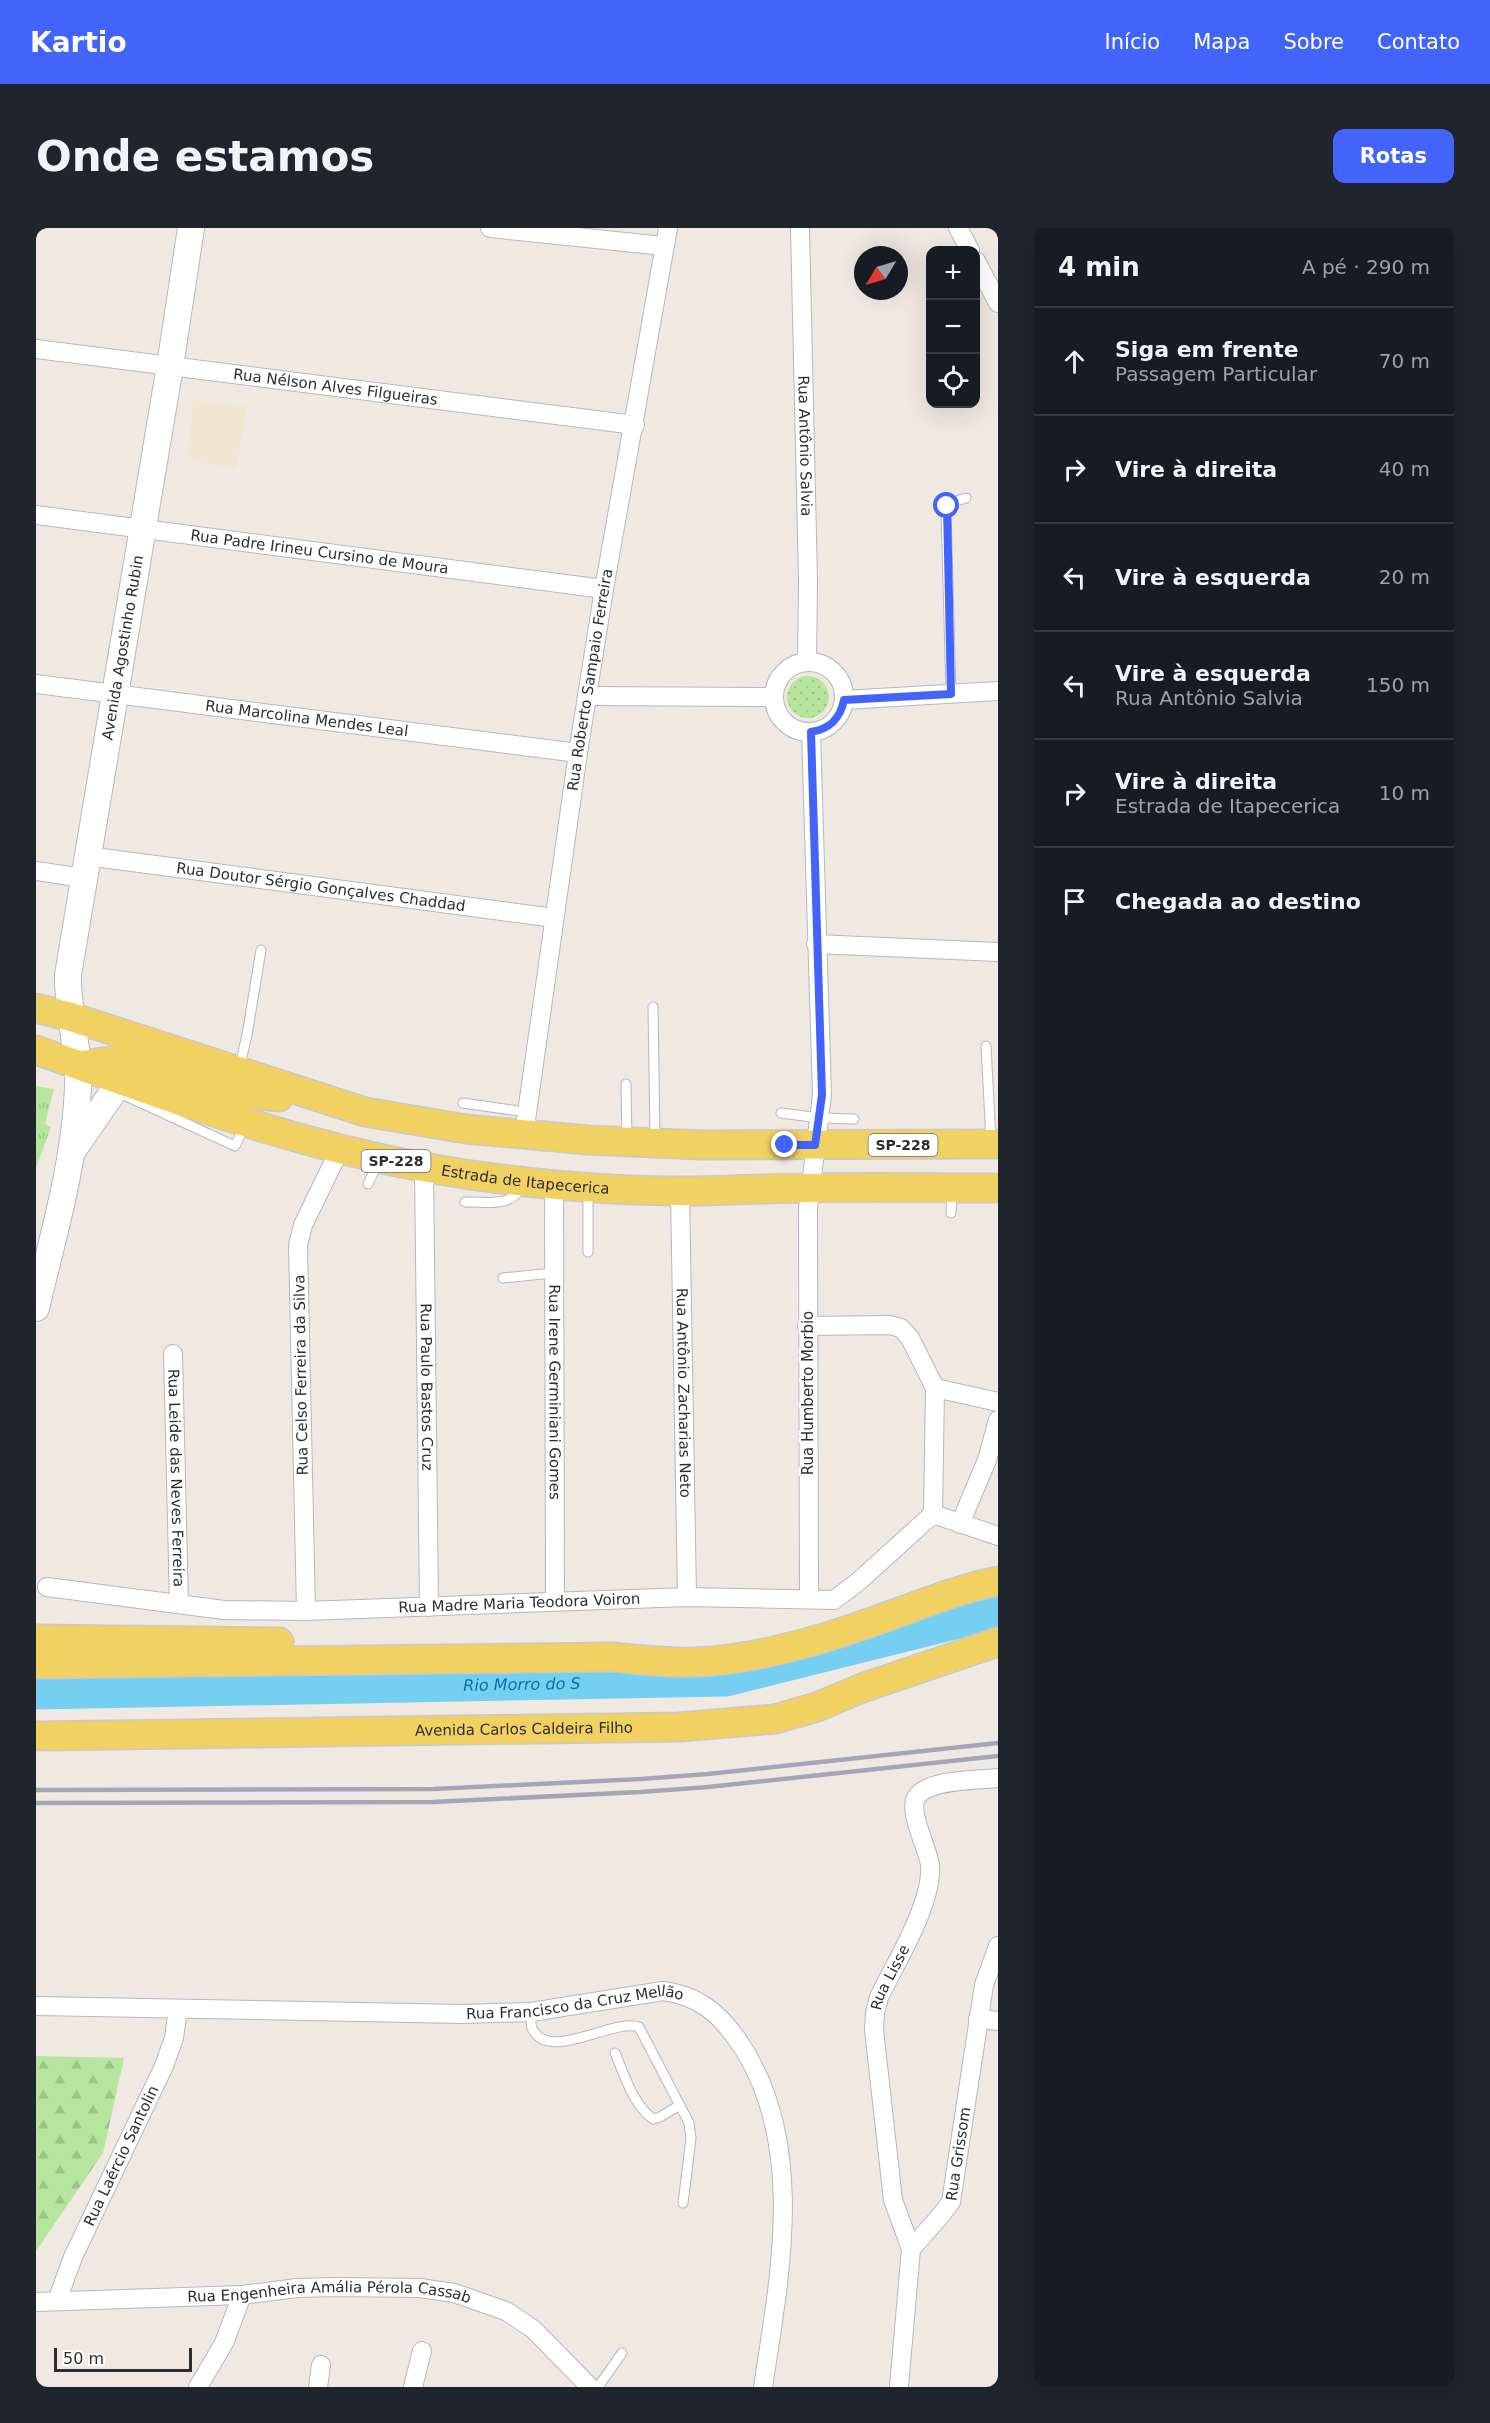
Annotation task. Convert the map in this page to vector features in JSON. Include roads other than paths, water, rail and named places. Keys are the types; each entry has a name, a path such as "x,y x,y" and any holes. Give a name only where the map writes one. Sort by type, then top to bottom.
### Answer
{"main road":[{"name":"Avenida Agostinho Rubin","path":"72,1153 78,1065 67,995 68,975 191,228"},
{"name":"SP-228","path":"36,1008 71,1017 365,1112 466,1129 524,1123 627,1142 655,1143 818,1132 995,1144"},
{"path":"36,1025 71,1017"},
{"name":"Estrada de Itapecerica","path":"36,1050 78,1065 118,1086 340,1149 424,1167 554,1184 680,1191 809,1188 951,1200 998,1188"},
{"path":"78,1065 117,1059 140,1063 238,1093 266,1097 321,1098"},
{"path":"36,1308 72,1153 118,1086"},
{"path":"36,1664 613,1657 696,1662 759,1653 857,1627 967,1588 998,1581"},
{"path":"36,1639 523,1645 613,1657"},
{"name":"Avenida Carlos Caldeira Filho","path":"36,1736 679,1727 775,1719 817,1707 862,1688 998,1642"}],"street":[{"path":"490,228 666,237"},
{"name":"Rua Antônio Salvia","path":"800,228 808,581 807,662"},
{"path":"958,228 968,246"},
{"name":"Rua Roberto Sampaio Ferreira","path":"524,1123 604,589 635,425 666,237"},
{"path":"980,270 998,303"},
{"name":"Rua Nélson Alves Filgueiras","path":"36,349 635,425"},
{"name":"Rua Padre Irineu Cursino de Moura","path":"36,515 604,589"},
{"path":"807,662 816,663 831,670 841,684 844,700 834,723 819,731 811,732 795,729 782,720 775,705 774,696 778,680 784,673 791,667 807,662"},
{"name":"Rua Marcolina Mendes Leal","path":"36,684 578,753"},
{"path":"844,700 998,691"},
{"path":"587,696 774,696"},
{"path":"809,1188 822,1095 811,732"},
{"name":"Rua Doutor Sérgio Gonçalves Chaddad","path":"36,871 85,867 554,918"},
{"path":"816,944 998,952"},
{"name":"Rua Celso Ferreira da Silva","path":"306,1611 298,1245 303,1225 340,1149"},
{"name":"Rua Paulo Bastos Cruz","path":"424,1167 429,1607"},
{"name":"Rua Irene Germiniani Gomes","path":"554,1184 555,1600"},
{"name":"Rua Humberto Morbio","path":"809,1188 807,1326 809,1599"},
{"name":"Rua Antônio Zacharias Neto","path":"680,1191 687,1597"},
{"path":"807,1326 890,1325 901,1328 910,1338 935,1388 933,1514 998,1536"},
{"name":"Rua Leide das Neves Ferreira","path":"173,1354 179,1604"},
{"path":"935,1388 998,1402"},
{"path":"960,1524 987,1460 998,1420"},
{"name":"Rua Madre Maria Teodora Voiron","path":"47,1587 224,1610 306,1611 555,1600 687,1597 837,1598 933,1514"},
{"name":"Rua Lisse","path":"911,2249 893,2200 874,2013 879,1997 923,1906 930,1878 929,1862 915,1813 915,1798 928,1787 936,1785 998,1778"},
{"name":"Rua Grissom","path":"911,2249 951,2202 984,1984 998,1947"},
{"name":"Rua Francisco da Cruz Mellão","path":"36,2006 419,2014 531,2012 663,1991 680,1993 715,2012 729,2026 744,2049 769,2105 777,2132 783,2231 763,2387"},
{"name":"Rua Laércio Santolin","path":"57,2301 73,2257 164,2066 174,2038 178,2009"},
{"path":"978,2018 998,2021"},
{"path":"899,2387 911,2249"},
{"name":"Rua Engenheira Amália Pérola Cassab","path":"36,2302 242,2295 297,2288 336,2287 420,2288 454,2293 506,2311 533,2329 590,2387"},
{"path":"198,2387 224,2343 242,2295"},
{"path":"413,2387 422,2351"},
{"path":"318,2387 321,2365"}],"lane":[{"path":"951,694 946,510 950,503 966,498"},
{"path":"238,1071 247,1035 261,950"},
{"path":"653,1007 655,1143"},
{"path":"986,1046 995,1144"},
{"path":"626,1084 627,1142"},
{"path":"463,1104 524,1123"},
{"path":"781,1113 818,1132 854,1119"},
{"path":"369,1184 381,1158"},
{"path":"465,1202 507,1202 520,1191 526,1180"},
{"path":"588,1186 588,1252"},
{"path":"503,1278 553,1273"},
{"path":"531,2012 531,2029 538,2037 548,2040 564,2042 621,2026 639,2027 689,2123 691,2138 683,2203"},
{"path":"615,2053 630,2090 644,2112 653,2119 660,2118 680,2105"},
{"path":"598,2387 622,2353"}],"waterway":[{"name":"Rio Morro do S","path":"36,1693 726,1680 998,1612"}],"railway":[{"path":"36,1790 434,1789 641,1779 998,1743"},
{"path":"36,1803 433,1802 640,1792 708,1787 998,1756"}]}
